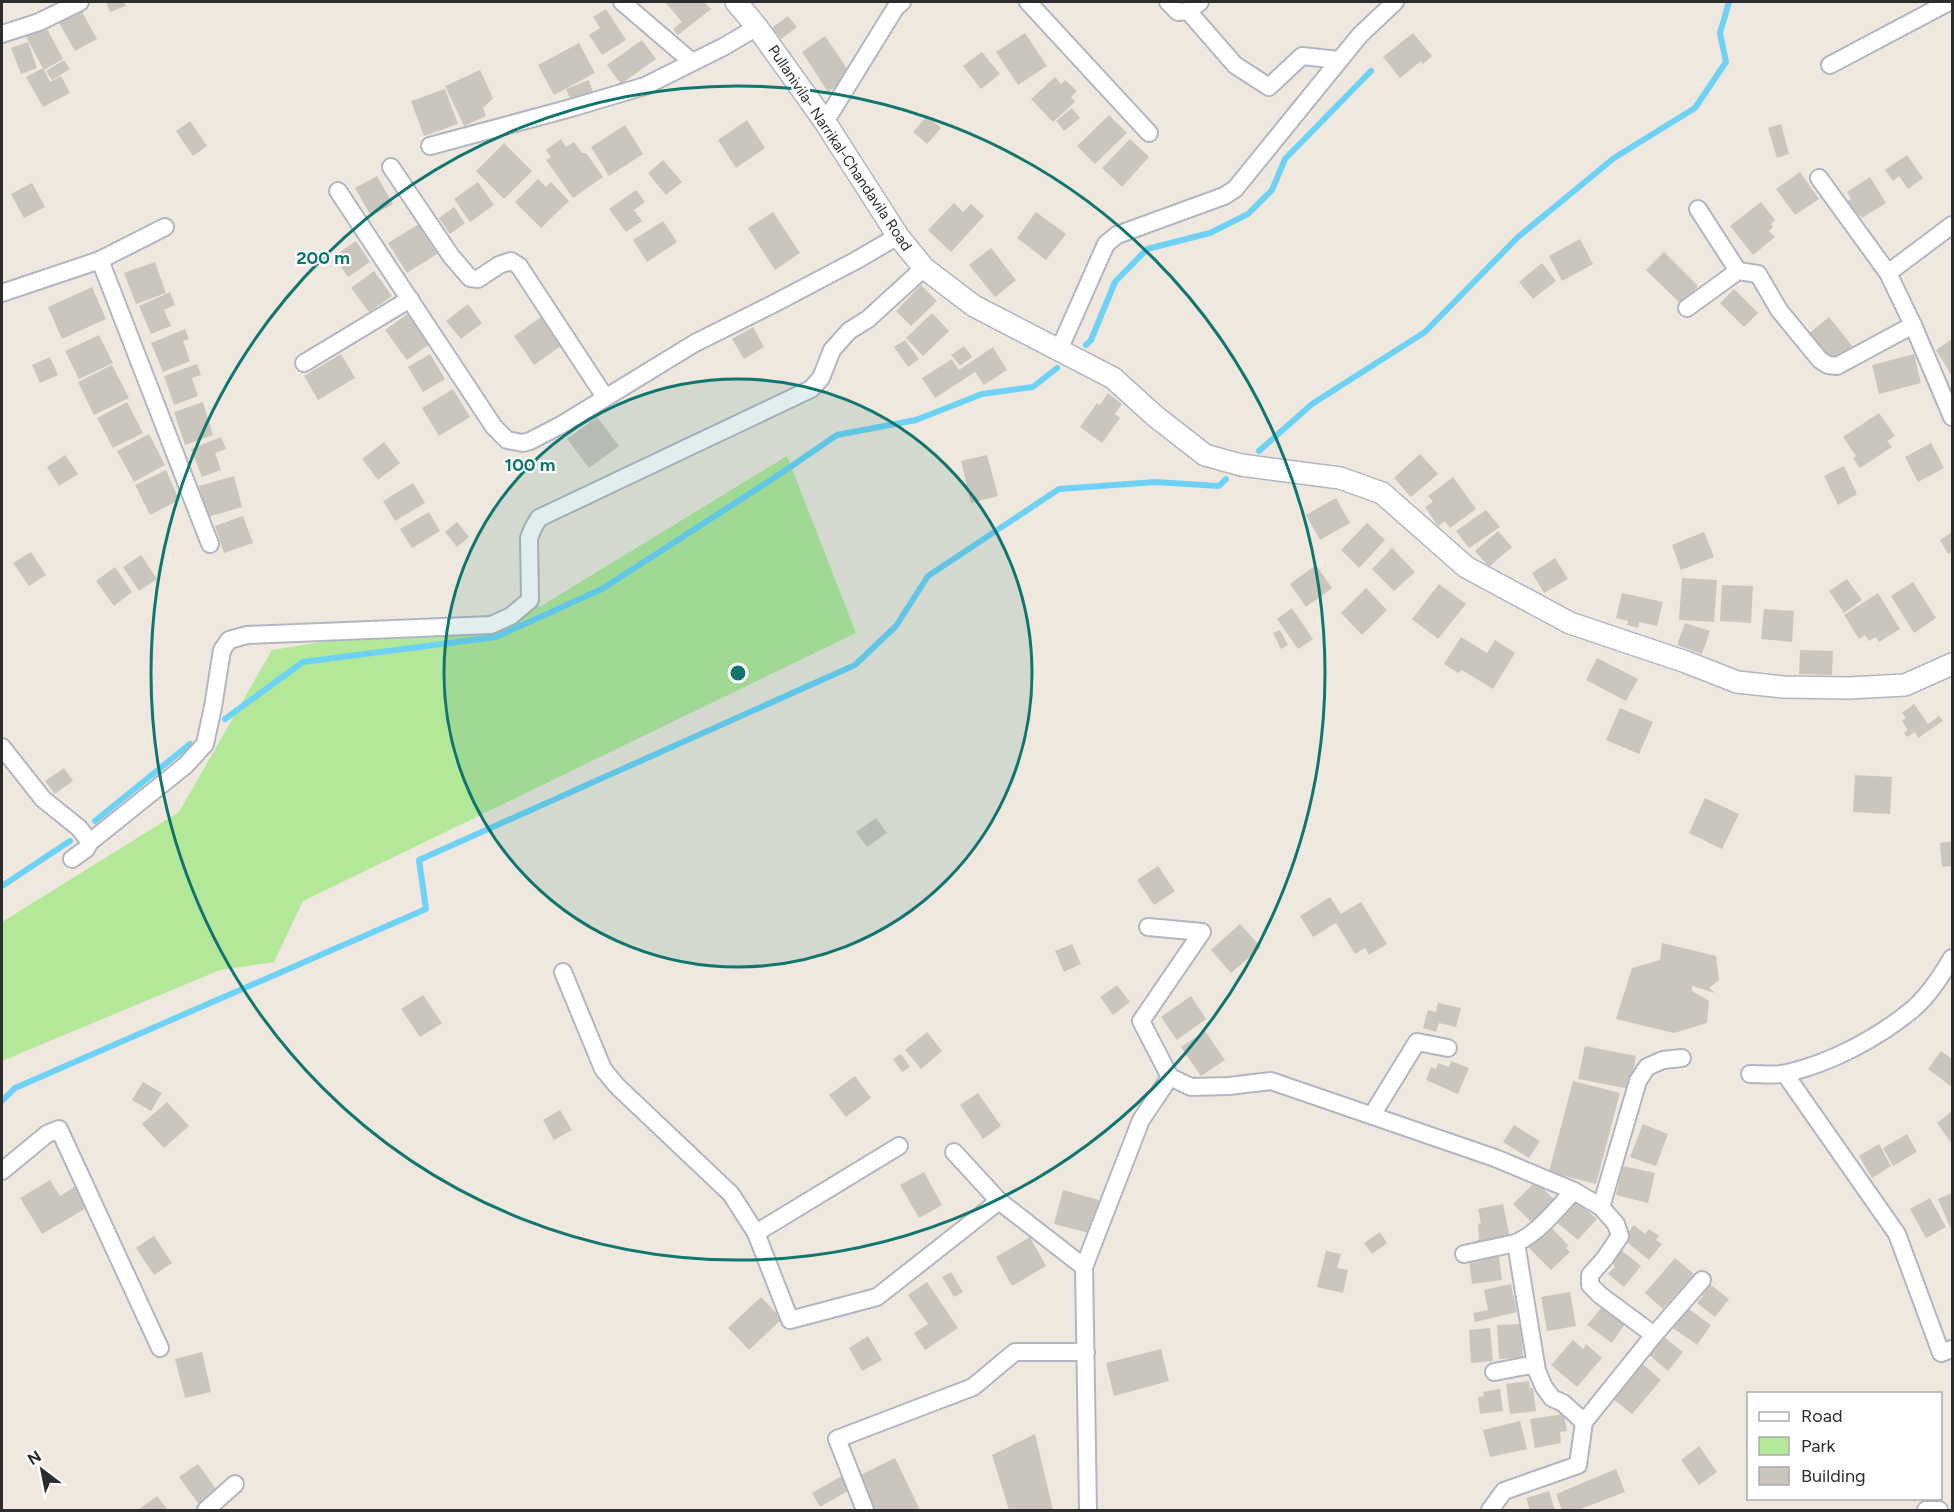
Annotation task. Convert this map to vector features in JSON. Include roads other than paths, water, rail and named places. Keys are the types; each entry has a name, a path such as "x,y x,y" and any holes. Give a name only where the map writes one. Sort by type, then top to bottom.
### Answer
{"street":[{"path":"2,34 39,22 80,2"},
{"path":"622,2 692,62"},
{"name":"Pullanivila- Narrikal-Chandavila Road","path":"736,2 758,27 825,122 898,236 924,268 974,306 1113,378 1155,416 1205,455 1241,465 1340,478 1382,493 1466,567 1570,623 1686,662 1737,682 1783,687 1849,688 1905,685 1953,664"},
{"path":"825,122 896,7 902,2"},
{"path":"1028,2 1149,133"},
{"path":"1168,2 1178,12 1194,6 1235,65 1269,87 1302,56 1339,60"},
{"path":"1059,350 1106,244 1117,235 1224,196 1235,189 1360,35 1395,2"},
{"path":"1830,65 1949,2"},
{"path":"430,146 645,86 758,27"},
{"path":"391,167 451,256 470,278 478,279 511,261 519,266 605,397"},
{"path":"1820,178 1888,273 1951,410"},
{"path":"338,191 494,427 507,440 523,443 561,425 695,343 777,302 898,236"},
{"path":"1698,209 1738,271"},
{"path":"1888,273 1953,225"},
{"path":"2,293 100,260 165,227"},
{"path":"100,260 210,544"},
{"path":"72,859 186,765 205,744 222,650 229,640 247,635 490,625 511,616 530,600 529,538 539,518 811,388 821,378 832,350 849,331 868,319 924,268"},
{"path":"1687,308 1738,271 1758,274 1779,310 1820,360 1828,365 1837,366 1913,325"},
{"path":"304,363 410,299"},
{"path":"2,747 43,799 79,828 90,842"},
{"path":"1148,927 1202,932 1141,1021 1170,1077 1191,1086 1229,1086 1271,1081 1495,1158 1574,1191 1601,1206 1616,1224 1620,1236 1590,1275 1590,1285 1654,1335"},
{"path":"1750,1074 1785,1074 1826,1060 1870,1039 1913,1008 1936,983 1953,958"},
{"path":"562,972 603,1069 617,1086 732,1194 756,1233 790,1320 877,1297 999,1202"},
{"path":"1372,1115 1416,1042 1448,1048"},
{"path":"1601,1206 1638,1081 1647,1067 1663,1060 1682,1058"},
{"path":"1785,1074 1897,1234 1941,1353 1953,1349"},
{"path":"1088,1510 1084,1267 1142,1120 1170,1077"},
{"path":"2,1171 47,1134 59,1129 160,1348"},
{"path":"756,1233 899,1146"},
{"path":"954,1152 999,1202 1084,1267"},
{"path":"1464,1254 1516,1243 1534,1233 1574,1191"},
{"path":"1516,1243 1536,1364 1544,1387 1552,1398 1563,1403 1584,1422"},
{"path":"1490,1510 1504,1491 1578,1465 1584,1422 1702,1280"},
{"path":"865,1510 837,1438 973,1387 1015,1352 1086,1352"},
{"path":"1494,1372 1536,1364"},
{"path":"206,1510 235,1484"},
{"path":"1926,1510 1939,1510"}],"waterway":[{"path":"1259,451 1312,404 1425,332 1518,237 1614,158 1695,108 1726,62 1720,33 1729,2"},
{"path":"1086,345 1091,340 1115,282 1147,249 1210,233 1248,214 1272,190 1285,159 1371,71"},
{"path":"225,719 303,662 496,637 602,589 837,435 916,420 982,394 1033,387 1057,368"},
{"path":"2,1101 15,1088 426,909 419,860 855,665 896,626 928,576 1059,489 1155,482 1219,486 1226,479"},
{"path":"95,821 190,744"},
{"path":"2,886 70,841"}]}
